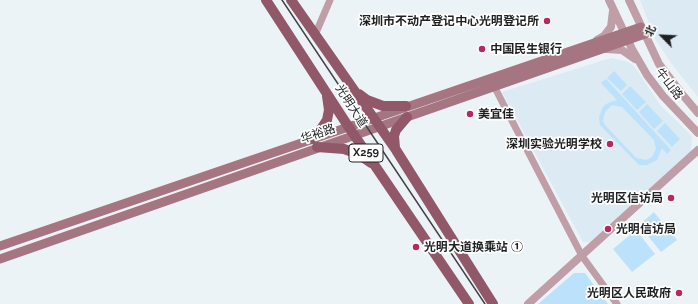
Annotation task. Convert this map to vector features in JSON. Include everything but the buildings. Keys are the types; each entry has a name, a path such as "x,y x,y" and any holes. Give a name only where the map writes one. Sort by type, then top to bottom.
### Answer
{"main road":[{"name":"光明大道","path":"266,0 351,130 469,304"},
{"name":"光明大道","path":"291,0 396,150 493,304"},
{"name":"华裕路","path":"0,259 314,143 643,30"},
{"name":"华裕路","path":"406,111 494,86 596,46"},
{"path":"353,88 374,103 406,111 394,136 396,150"},
{"path":"325,90 329,105 328,115 314,143 351,152 375,165"},
{"name":"华裕路","path":"0,246 314,143"}],"street":[{"path":"315,35 330,0"},
{"name":"牛山路","path":"629,0 654,54 668,76 698,113"},
{"path":"596,46 611,26 613,16 610,2"},
{"name":"牛山路","path":"610,2 643,68 663,96 698,133"},
{"path":"596,46 622,50 632,56 643,68"},
{"path":"494,86 582,256 617,304"},
{"path":"528,304 698,150"}],"shaded area":[{"path":"640,0 698,0 698,97 674,67 655,39"},
{"name":"深圳实验光明学校","path":"611,58 628,62 634,66 661,106 692,136 691,151 591,242 583,242 502,92"},
{"path":"614,71 627,85 621,91 607,78"},
{"path":"606,79 671,150 667,154 662,148 657,160 647,165 639,165 600,125 599,117 603,107 608,103 617,100 601,83","holes":["612,105 622,107 654,140 656,149 652,157 646,160 636,158 605,125 603,121 605,112"]},
{"path":"630,86 646,102 637,110 622,94"},
{"path":"647,104 663,121 654,129 639,112"},
{"path":"665,123 680,139 672,147 657,131"},
{"path":"654,212 677,240 661,252 639,225"},
{"path":"636,230 655,254 632,272 613,249"},
{"path":"574,273 585,273 608,304 538,304"}],"railway":[{"path":"282,0 485,304"}],"place":[{"name":"深圳市不动产登记中心光明登记所","path":"547,21"},
{"name":"中国民生银行","path":"482,49"},
{"name":"美宜佳","path":"470,114"},
{"name":"深圳实验光明学校","path":"610,144"},
{"name":"光明区信访局","path":"671,198"},
{"name":"光明信访局","path":"608,229"},
{"name":"光明大道换乘站 ①","path":"416,247"},
{"name":"光明区人民政府","path":"679,293"}]}
